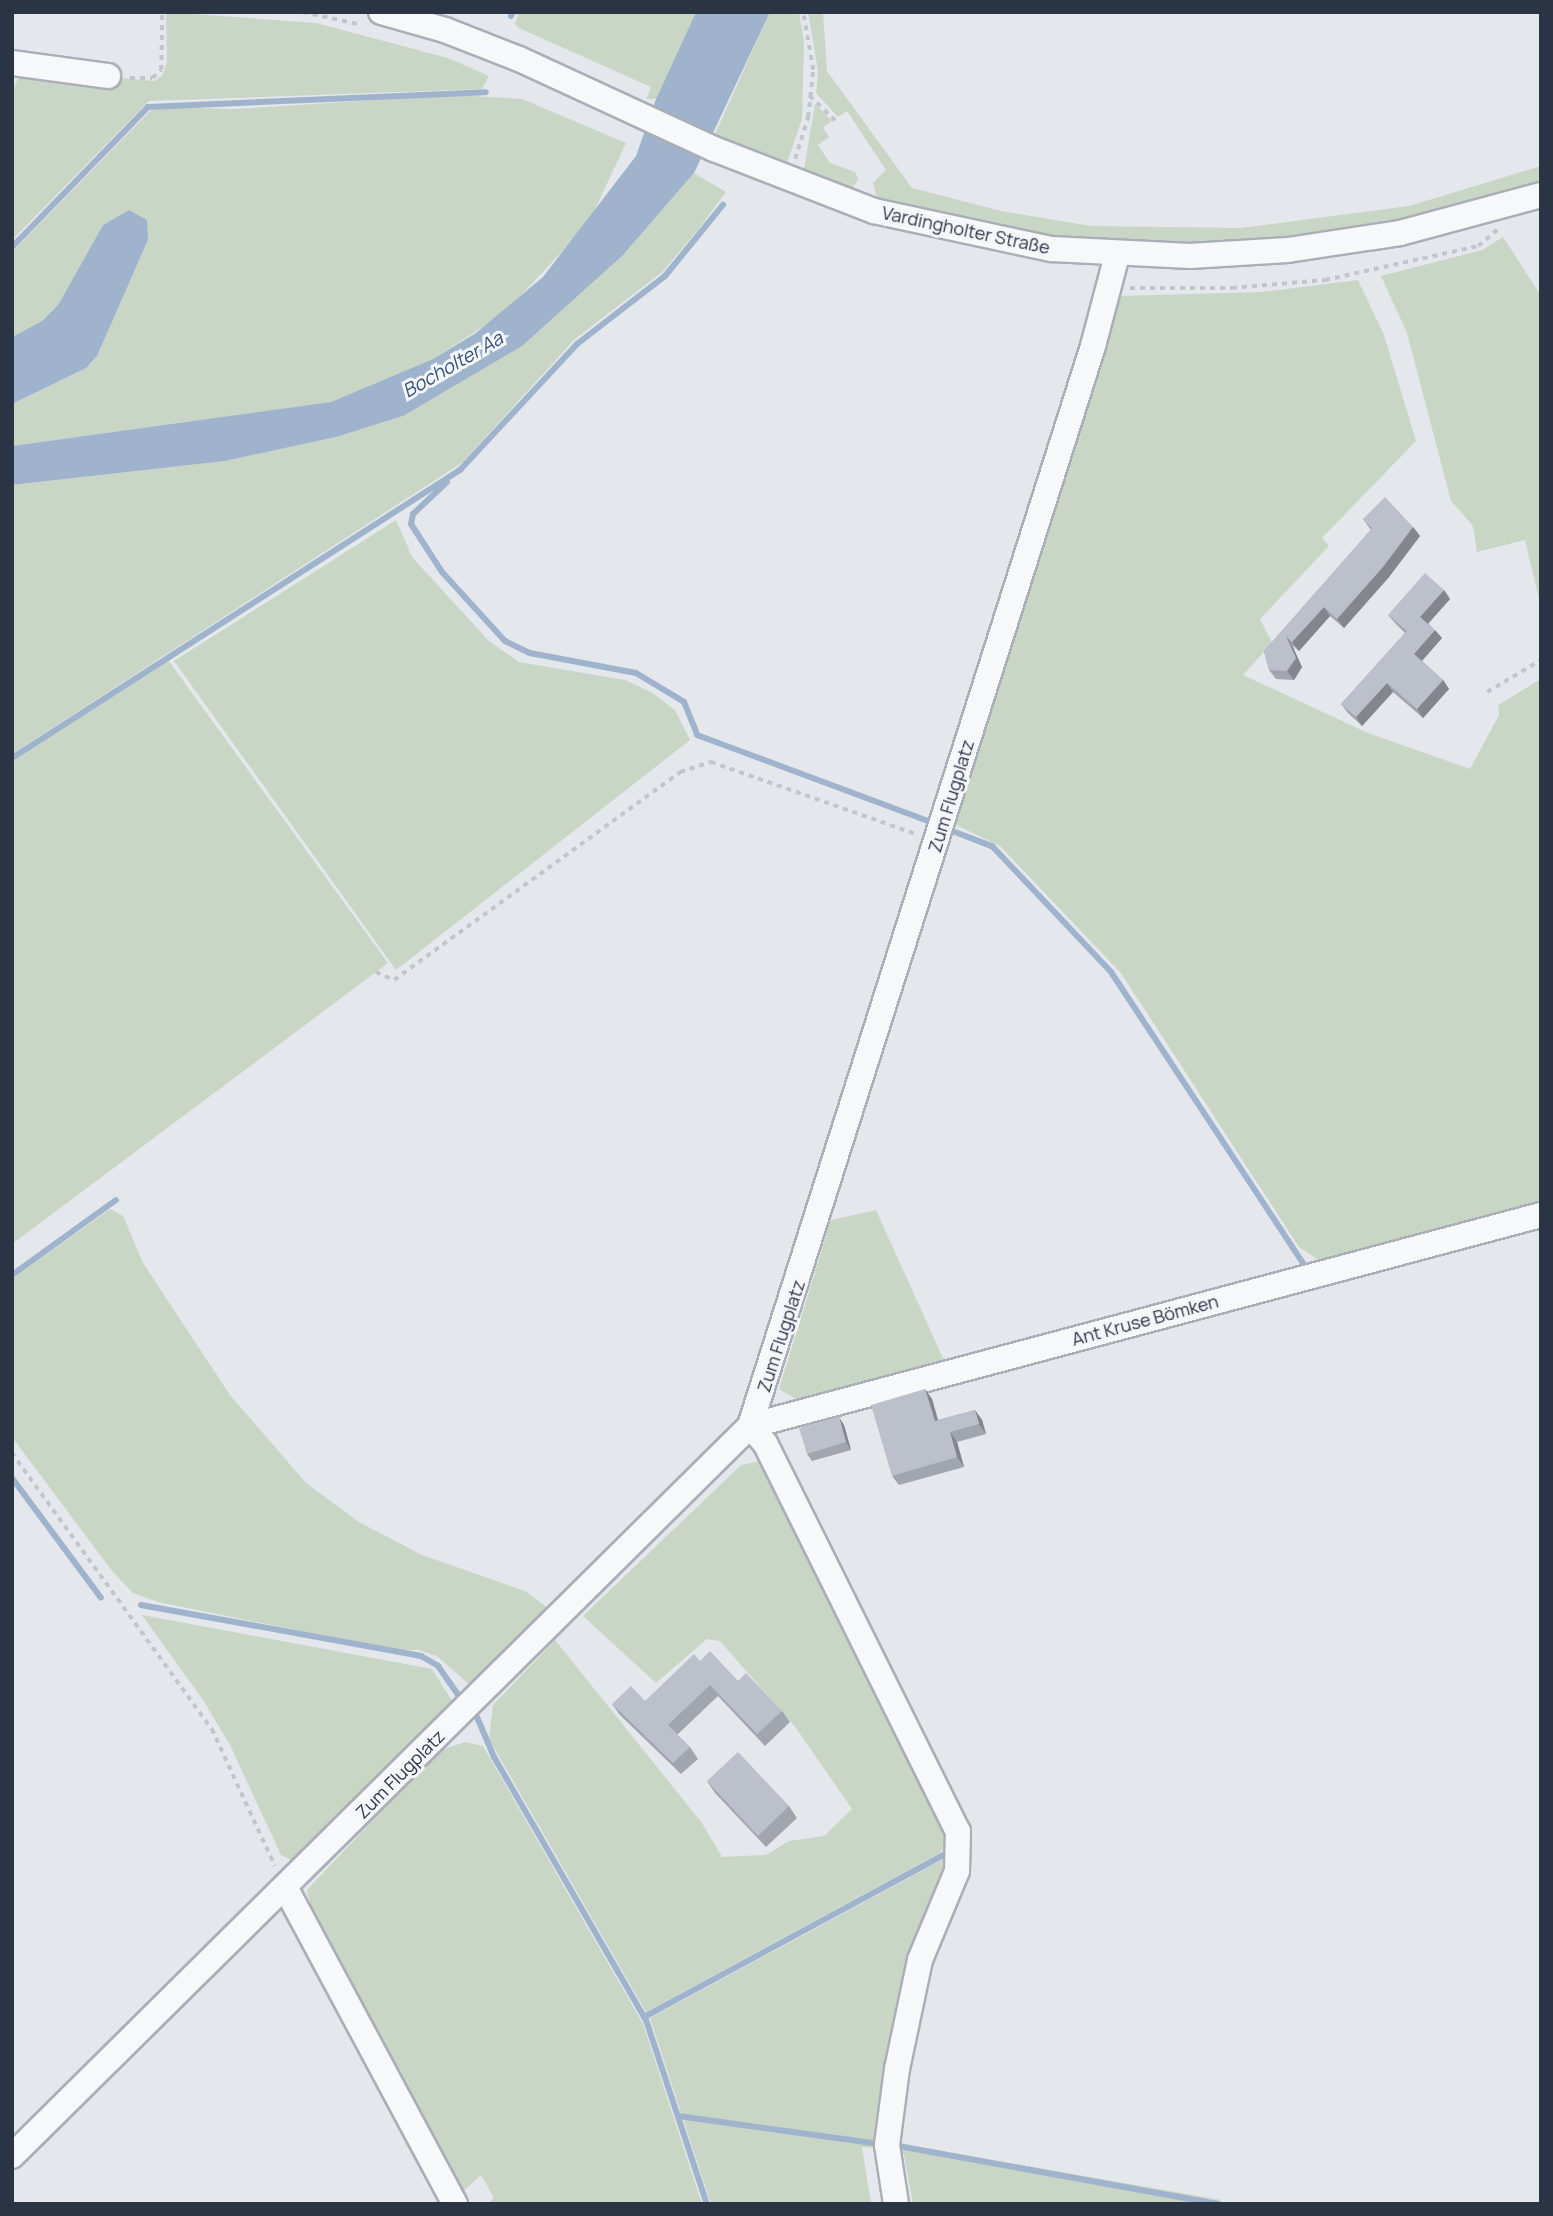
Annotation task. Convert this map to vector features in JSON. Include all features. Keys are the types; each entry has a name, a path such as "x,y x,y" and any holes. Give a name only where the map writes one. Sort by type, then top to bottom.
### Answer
{"street":[{"name":"Vardingholter Straße","path":"381,12 445,30 789,180 932,226 1052,249 1117,255 1227,255 1359,241 1541,195"},
{"path":"12,63 108,76"},
{"name":"Zum Flugplatz","path":"12,2156 750,1426 1111,287 1117,255"},
{"name":"Ant Kruse Bömken","path":"750,1426 1541,1215"},
{"path":"750,1426 765,1443 958,1831 957,1871 920,1961 897,2069 887,2146 896,2204"},
{"path":"285,1887 455,2204"}],"path":[{"path":"108,76 142,80 162,70 162,12"},
{"path":"789,180 810,96 813,70 803,12"},
{"path":"810,96 836,121"},
{"path":"1488,692 1541,660"},
{"path":"376,972 394,980 680,772 711,762 937,842"},
{"path":"12,1453 212,1730 285,1887"}],"green space":[{"path":"166,12 316,23 448,58 489,76 482,89 149,101 12,240 12,92 22,69 154,81 162,76 167,62"},
{"path":"519,12 696,12 656,99 646,99 651,87 519,28 515,24"},
{"path":"770,12 799,12 804,42 802,119 786,166 715,134"},
{"path":"808,12 823,12 827,71 912,188 1001,211 1091,226 1241,228 1409,206 1541,166 1541,186 1448,213 1255,245 1076,242 878,201 873,183 886,170 847,111 838,117 816,93 818,71"},
{"path":"456,95 522,99 626,143 588,224 503,314 433,359 331,402 12,446 12,404 86,368 97,356 148,240 129,210 103,225 58,305 42,321 12,337 12,252 150,111 159,107 236,109"},
{"path":"815,104 832,121 823,127 829,137 818,145 830,163 855,172 858,179 852,189 803,175"},
{"path":"694,173 726,192 697,231 662,272 574,340 463,462 12,754 12,485 225,461 336,437 403,416 623,255"},
{"path":"1503,237 1541,296 1541,607 1525,540 1477,552 1473,526 1451,501 1407,333 1381,276 1482,250"},
{"path":"1358,280 1384,335 1416,441 1322,538 1329,546 1260,619 1272,643 1243,675 1368,733 1470,769 1499,715 1498,705 1541,679 1541,1203 1320,1261 1299,1247 1121,973 1000,846 956,825 1120,296 1261,292"},
{"path":"396,520 412,557 489,641 519,662 625,680 651,692 675,710 690,740 396,970 174,661"},
{"path":"168,660 388,963 12,1244 12,761"},
{"path":"110,1209 123,1216 143,1263 230,1395 306,1483 359,1522 422,1555 525,1591 549,1609 472,1687 437,1656 418,1650 393,1650 158,1602 133,1593 112,1571 12,1437 12,1279"},
{"path":"876,1210 946,1365 803,1403 779,1389 831,1220"},
{"path":"764,1460 952,1836 940,1853 646,2012 489,1739 493,1705 555,1640 702,1823 722,1857 766,1855 789,1841 824,1836 852,1809 796,1728 720,1641 707,1639 656,1683 583,1616 741,1465"},
{"path":"142,1615 432,1669 454,1704 291,1860 281,1855 230,1745 203,1700"},
{"path":"465,1742 483,1746 643,2024 702,2204 488,2204 494,2198 481,2175 461,2193 313,1917 307,1890 438,1751"},
{"path":"955,1853 881,2148 862,2147 871,2204 711,2204 650,2018"},
{"path":"897,2142 1221,2200 1220,2204 913,2204 904,2155 892,2150"}],"water":[{"name":"Bocholter Aa","path":"696,12 770,12 694,173 623,255 522,346 403,416 336,437 225,461 12,485 12,446 331,402 433,359 476,333 543,277 636,156 656,99"},
{"path":"129,210 147,220 148,240 97,356 86,368 12,404 12,337 42,321 58,305 103,225"}],"building":[{"path":"1385,497 1413,527 1383,567 1337,619 1324,607 1292,642 1286,636 1296,658 1287,671 1269,670 1264,651 1372,528 1363,519"},
{"path":"1425,573 1444,590 1420,617 1435,630 1414,654 1443,680 1417,709 1387,683 1356,717 1341,704 1407,631 1388,615"},
{"path":"925,1389 935,1421 975,1410 979,1424 950,1432 957,1457 892,1476 871,1405"},
{"path":"839,1417 846,1442 807,1454 799,1428"},
{"path":"710,1651 738,1681 746,1673 782,1711 757,1734 710,1685 668,1725 690,1747 673,1763 612,1704 631,1686 645,1701 694,1654 700,1661"},
{"path":"738,1752 789,1806 758,1836 707,1781"}],"waterway":[{"path":"511,16 513,12"},
{"path":"12,247 148,107 486,92"},
{"path":"12,758 460,470 577,344 665,276 723,205"},
{"path":"447,482 413,514 411,524 442,572 505,641 530,653 636,673 684,702 697,735 934,823"},
{"path":"955,832 992,846 1111,972 1305,1266"},
{"path":"12,1275 116,1200"},
{"path":"12,1478 101,1598"},
{"path":"141,1605 421,1656 438,1666 460,1698"},
{"path":"477,1717 494,1757 646,2020 707,2204"},
{"path":"644,2017 951,1851"},
{"path":"678,2116 880,2144"},
{"path":"893,2145 1218,2204"}]}
